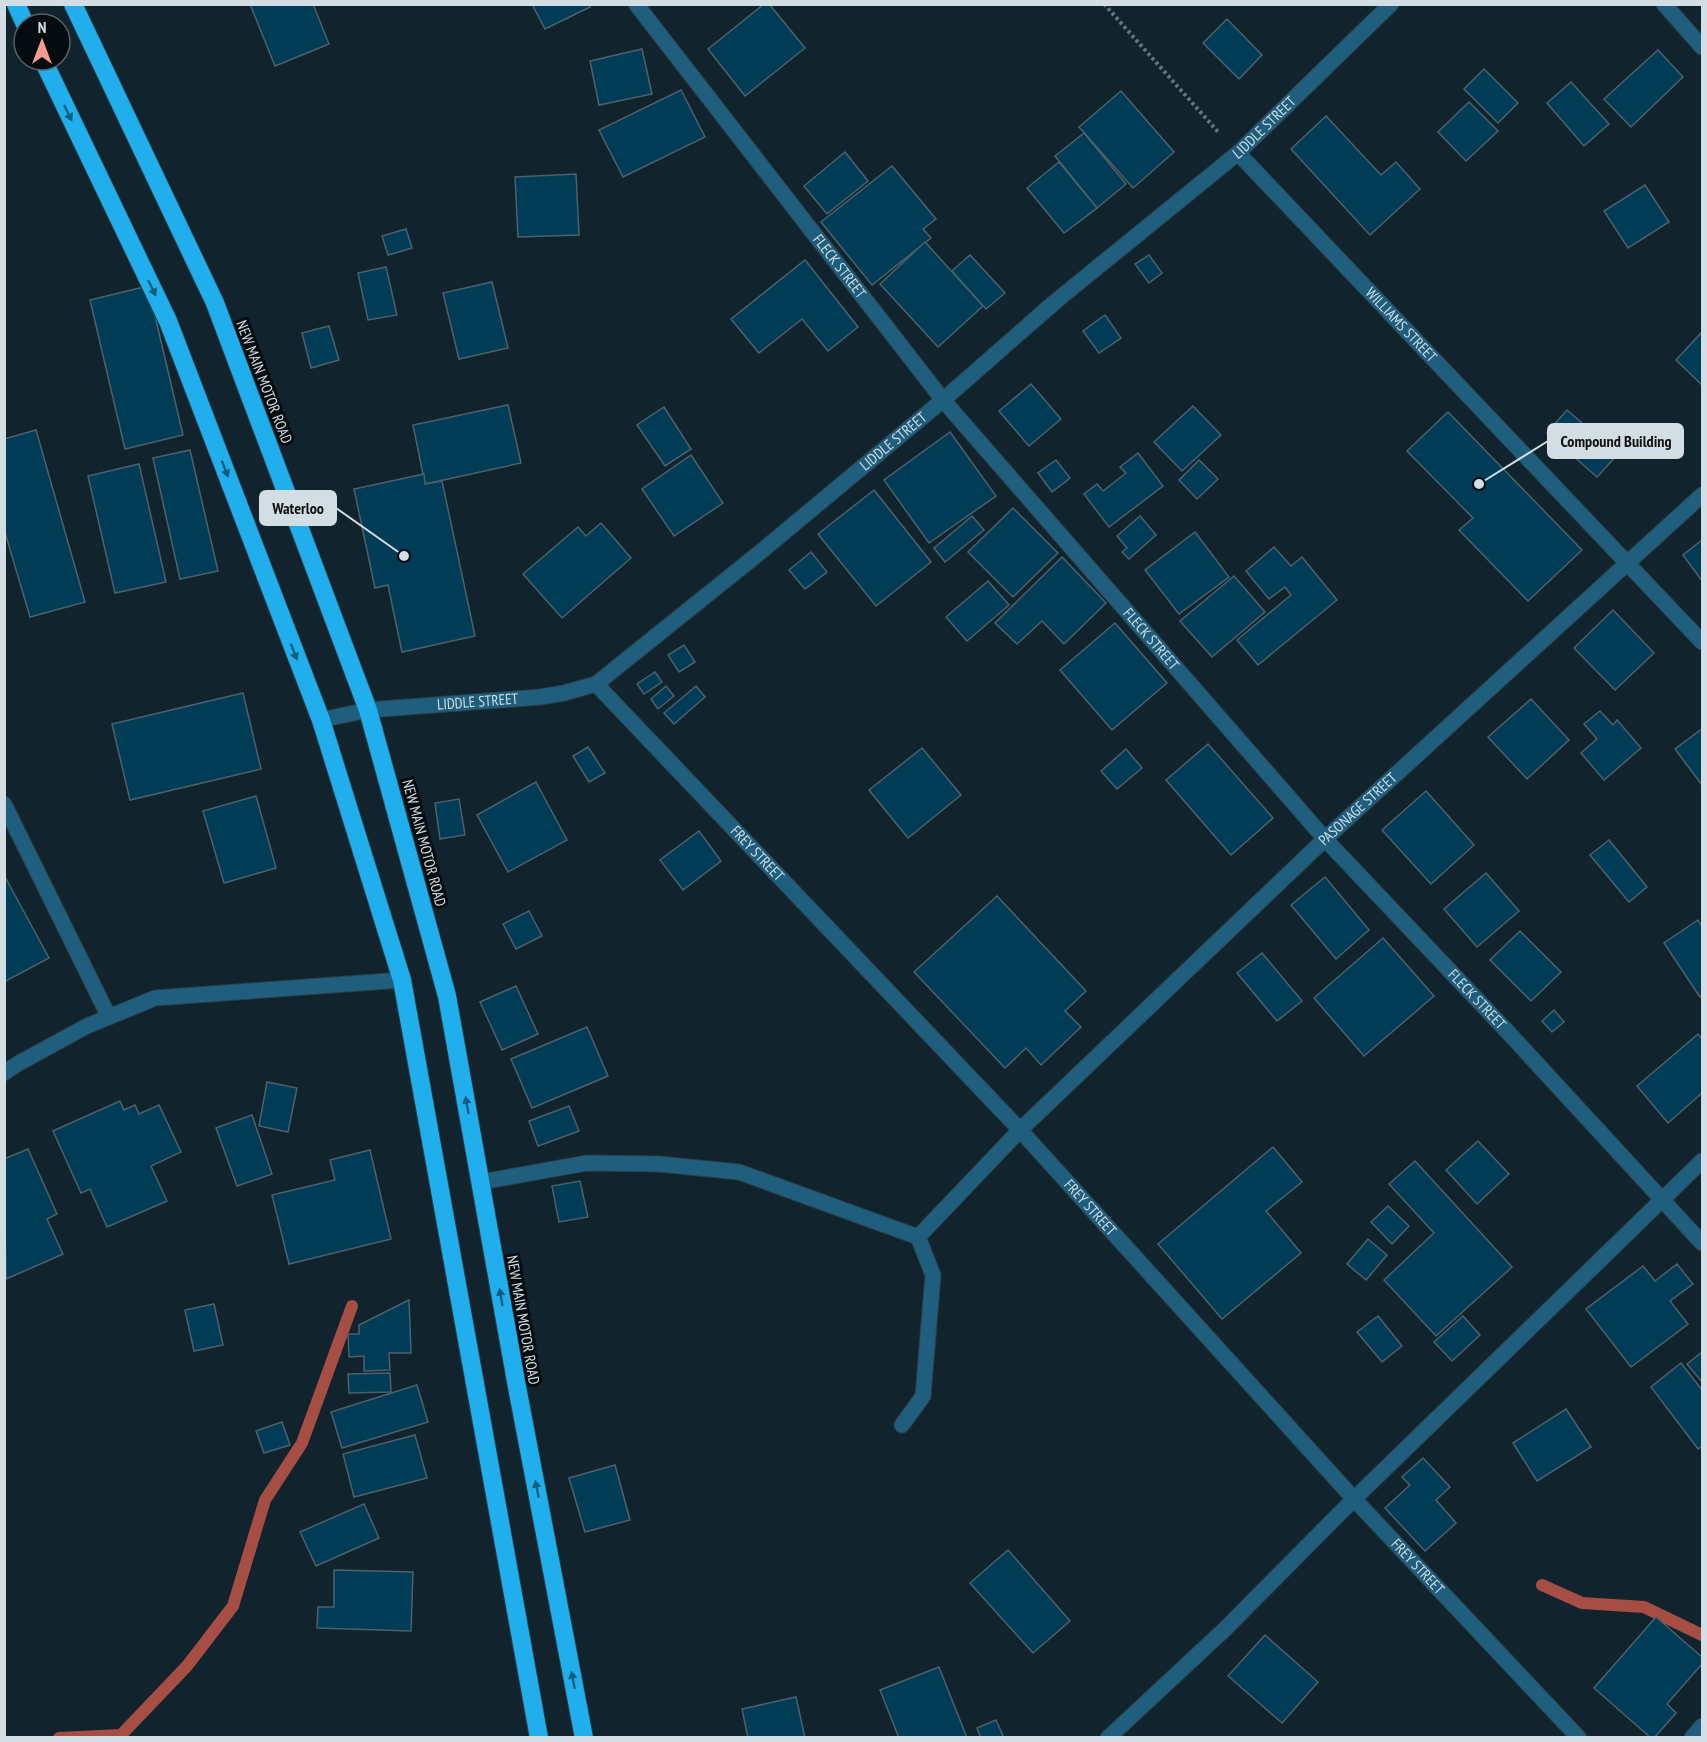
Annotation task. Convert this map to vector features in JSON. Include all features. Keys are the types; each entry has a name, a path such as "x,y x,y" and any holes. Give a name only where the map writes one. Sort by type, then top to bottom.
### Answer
{"highway":[{"name":"NEW MAIN MOTOR ROAD","path":"73,4 215,303 368,710 447,996 517,1387 584,1737"},
{"path":"49,72 168,321 321,720 402,980 539,1737"}],"street":[{"name":"FLECK STREET","path":"636,4 943,400 1324,839 1497,1020 1702,1243"},
{"name":"LIDDLE STREET","path":"321,720 368,710 540,697 596,684 758,554 943,400 1056,301 1238,153 1391,4"},
{"path":"1664,4 1702,47"},
{"name":"WILLIAMS STREET","path":"1238,153 1702,642"},
{"name":"PASONAGE STREET","path":"918,1237 1020,1130 1324,839 1702,495"},
{"name":"FREY STREET","path":"596,684 1020,1130 1354,1499 1580,1737"},
{"path":"4,804 109,1017"},
{"path":"4,1073 87,1026 155,998 402,980"},
{"path":"1108,1737 1224,1630 1354,1499 1702,1161"},
{"path":"481,1182 587,1163 659,1164 739,1172 918,1237 933,1275 923,1396 902,1425"},
{"path":"1692,1737 1702,1726"}],"path":[{"path":"1104,4 1238,153"}],"building":[{"path":"250,4 313,4 329,44 275,66"},
{"path":"532,4 589,4 590,7 545,29"},
{"path":"764,4 769,4 805,48 745,96 708,49"},
{"path":"1227,19 1262,55 1239,79 1203,43"},
{"path":"642,49 652,94 599,105 590,61"},
{"path":"1658,50 1683,77 1631,127 1604,99"},
{"path":"1484,69 1518,103 1498,123 1464,89"},
{"path":"1571,82 1609,124 1584,146 1547,103"},
{"path":"681,90 705,137 623,177 599,130"},
{"path":"1121,91 1174,152 1133,188 1079,127"},
{"path":"1469,102 1498,131 1466,161 1438,132"},
{"path":"1326,116 1381,175 1396,162 1420,189 1370,235 1291,149"},
{"path":"1084,133 1126,184 1097,208 1055,156"},
{"path":"845,152 868,181 827,214 804,186"},
{"path":"1059,162 1097,208 1064,233 1027,188"},
{"path":"892,166 936,219 923,229 931,238 872,285 821,222"},
{"path":"576,174 579,235 518,237 515,177"},
{"path":"1645,185 1669,222 1628,248 1604,211"},
{"path":"406,229 412,248 388,255 382,236"},
{"path":"925,242 983,306 938,347 880,284"},
{"path":"970,255 1005,293 986,309 952,271"},
{"path":"1149,255 1162,273 1149,283 1135,264"},
{"path":"805,260 858,327 828,351 802,319 759,353 731,319"},
{"path":"386,267 397,315 368,320 358,273"},
{"path":"492,282 508,348 459,359 443,293"},
{"path":"148,286 183,435 125,449 90,300"},
{"path":"1105,315 1121,338 1099,353 1083,331"},
{"path":"329,326 339,360 311,368 302,333"},
{"path":"1702,332 1702,385 1676,360"},
{"path":"1031,384 1061,419 1029,446 999,411"},
{"path":"508,405 521,463 425,484 413,425"},
{"path":"1193,406 1221,435 1182,471 1154,442"},
{"path":"664,407 691,449 665,466 637,425"},
{"path":"1567,410 1618,454 1597,477 1547,433"},
{"path":"1448,412 1582,550 1528,601 1459,530 1473,518 1407,451"},
{"path":"36,430 85,602 30,617 4,529 4,439"},
{"path":"950,432 996,496 929,543 884,480"},
{"path":"190,450 218,571 180,579 153,458"},
{"path":"1138,453 1163,486 1109,527 1084,494 1097,484 1103,491 1126,473 1120,467"},
{"path":"691,455 723,503 674,536 642,489"},
{"path":"1056,460 1070,478 1052,492 1038,473"},
{"path":"1199,460 1218,479 1197,499 1179,480"},
{"path":"139,464 166,582 115,593 88,476"},
{"path":"424,474 425,484 442,481 475,636 402,652 388,585 375,588 354,489"},
{"path":"874,490 931,562 876,606 818,534"},
{"path":"1013,508 1058,553 1013,597 968,552"},
{"path":"972,516 984,530 945,562 934,548"},
{"path":"1140,516 1156,535 1129,559 1122,552 1127,548 1117,536"},
{"path":"601,523 631,558 562,618 523,574 578,527 586,536"},
{"path":"1195,532 1229,577 1179,614 1145,570"},
{"path":"1702,540 1702,581 1683,555"},
{"path":"1274,547 1291,566 1302,557 1337,600 1258,665 1237,640 1291,595 1285,587 1269,599 1246,571"},
{"path":"811,552 827,572 805,589 789,570"},
{"path":"1062,557 1106,603 1064,644 1042,621 1017,644 995,623"},
{"path":"1234,576 1265,612 1212,657 1180,621"},
{"path":"988,581 1009,605 967,641 946,617"},
{"path":"1613,610 1654,653 1615,690 1574,648"},
{"path":"1115,623 1167,683 1112,730 1060,670"},
{"path":"684,645 695,662 679,672 668,655"},
{"path":"655,672 662,682 644,694 637,684"},
{"path":"666,686 674,696 658,709 651,699"},
{"path":"696,686 705,697 674,724 664,713"},
{"path":"243,693 261,769 130,800 112,724"},
{"path":"1531,699 1569,740 1527,779 1488,737"},
{"path":"1600,711 1613,725 1617,720 1641,748 1604,780 1581,753 1597,739 1584,724"},
{"path":"1702,729 1702,785 1675,749"},
{"path":"1208,744 1273,818 1231,855 1166,780"},
{"path":"588,747 605,773 589,782 573,756"},
{"path":"922,748 961,795 908,838 869,790"},
{"path":"1126,749 1142,768 1117,789 1101,771"},
{"path":"536,782 567,840 508,872 477,815"},
{"path":"1426,791 1474,845 1431,884 1382,830"},
{"path":"256,796 276,868 224,883 203,811"},
{"path":"459,799 465,835 440,839 435,803"},
{"path":"699,831 721,861 683,890 660,860"},
{"path":"1609,840 1647,887 1629,902 1590,855"},
{"path":"1486,873 1519,911 1477,947 1444,909"},
{"path":"4,875 49,958 4,982"},
{"path":"1325,877 1369,930 1336,959 1291,905"},
{"path":"997,896 1086,991 1065,1011 1081,1027 1041,1065 1026,1048 1005,1068 914,972"},
{"path":"529,911 542,936 516,949 503,924"},
{"path":"1698,920 1702,927 1702,995 1700,997 1664,943"},
{"path":"1520,931 1561,972 1531,1001 1490,960"},
{"path":"1383,938 1434,996 1364,1056 1314,998"},
{"path":"1262,953 1302,1001 1277,1021 1237,973"},
{"path":"516,986 538,1034 502,1050 480,1002"},
{"path":"1554,1010 1564,1022 1552,1032 1542,1021"},
{"path":"587,1027 608,1076 532,1108 511,1059"},
{"path":"1698,1034 1702,1039 1702,1093 1668,1123 1637,1086"},
{"path":"267,1082 297,1088 288,1132 259,1126"},
{"path":"120,1101 124,1110 135,1105 139,1114 159,1105 181,1152 151,1166 167,1201 107,1227 90,1189 81,1193 53,1131"},
{"path":"569,1106 579,1131 538,1146 529,1121"},
{"path":"252,1115 272,1174 237,1186 216,1128"},
{"path":"1478,1141 1509,1174 1477,1204 1446,1170"},
{"path":"1273,1147 1302,1182 1266,1211 1301,1253 1222,1319 1158,1244"},
{"path":"28,1149 57,1214 47,1219 63,1254 6,1279 4,1159"},
{"path":"370,1150 391,1239 289,1264 272,1195 335,1180 330,1160"},
{"path":"1415,1161 1512,1267 1436,1336 1384,1280 1434,1233 1389,1184"},
{"path":"580,1181 588,1217 559,1222 552,1186"},
{"path":"1388,1206 1409,1226 1392,1244 1371,1222"},
{"path":"1368,1239 1387,1255 1366,1280 1347,1264"},
{"path":"1677,1264 1693,1284 1670,1301 1688,1324 1631,1367 1586,1309 1643,1266 1655,1281"},
{"path":"409,1300 411,1353 389,1353 390,1370 364,1371 364,1356 349,1357 348,1334 359,1334 359,1325"},
{"path":"214,1304 223,1345 194,1351 185,1310"},
{"path":"1378,1316 1402,1346 1382,1362 1357,1332"},
{"path":"1463,1316 1480,1335 1452,1361 1434,1342"},
{"path":"1702,1352 1702,1382 1687,1364"},
{"path":"1681,1363 1702,1390 1702,1446 1698,1449 1651,1387"},
{"path":"390,1373 391,1392 349,1393 348,1374"},
{"path":"417,1385 428,1422 342,1448 331,1412"},
{"path":"1566,1409 1591,1447 1537,1481 1513,1443"},
{"path":"282,1422 290,1445 264,1453 256,1431"},
{"path":"415,1435 427,1478 354,1497 343,1454"},
{"path":"1423,1458 1450,1487 1436,1500 1456,1523 1425,1551 1385,1508 1410,1485 1402,1477"},
{"path":"615,1465 630,1520 585,1532 569,1478"},
{"path":"364,1504 379,1538 316,1566 300,1532"},
{"path":"1008,1550 1070,1621 1033,1653 970,1583"},
{"path":"334,1570 413,1572 411,1631 317,1628 318,1607 334,1607"},
{"path":"1656,1617 1702,1657 1702,1664 1667,1704 1676,1713 1654,1738 1651,1738 1594,1688"},
{"path":"1265,1635 1318,1682 1282,1723 1228,1676"},
{"path":"939,1667 967,1738 899,1738 880,1690"},
{"path":"796,1697 805,1738 748,1738 742,1709"},
{"path":"996,1720 1004,1738 981,1738 977,1728"}],"waterway":[{"path":"59,1738 121,1735 187,1666 233,1606 265,1500 302,1443 352,1306"},
{"path":"1542,1585 1582,1603 1644,1607 1702,1635"}],"place":[{"name":"Compound Building","path":"1479,484"},
{"name":"Waterloo","path":"404,556"}]}
